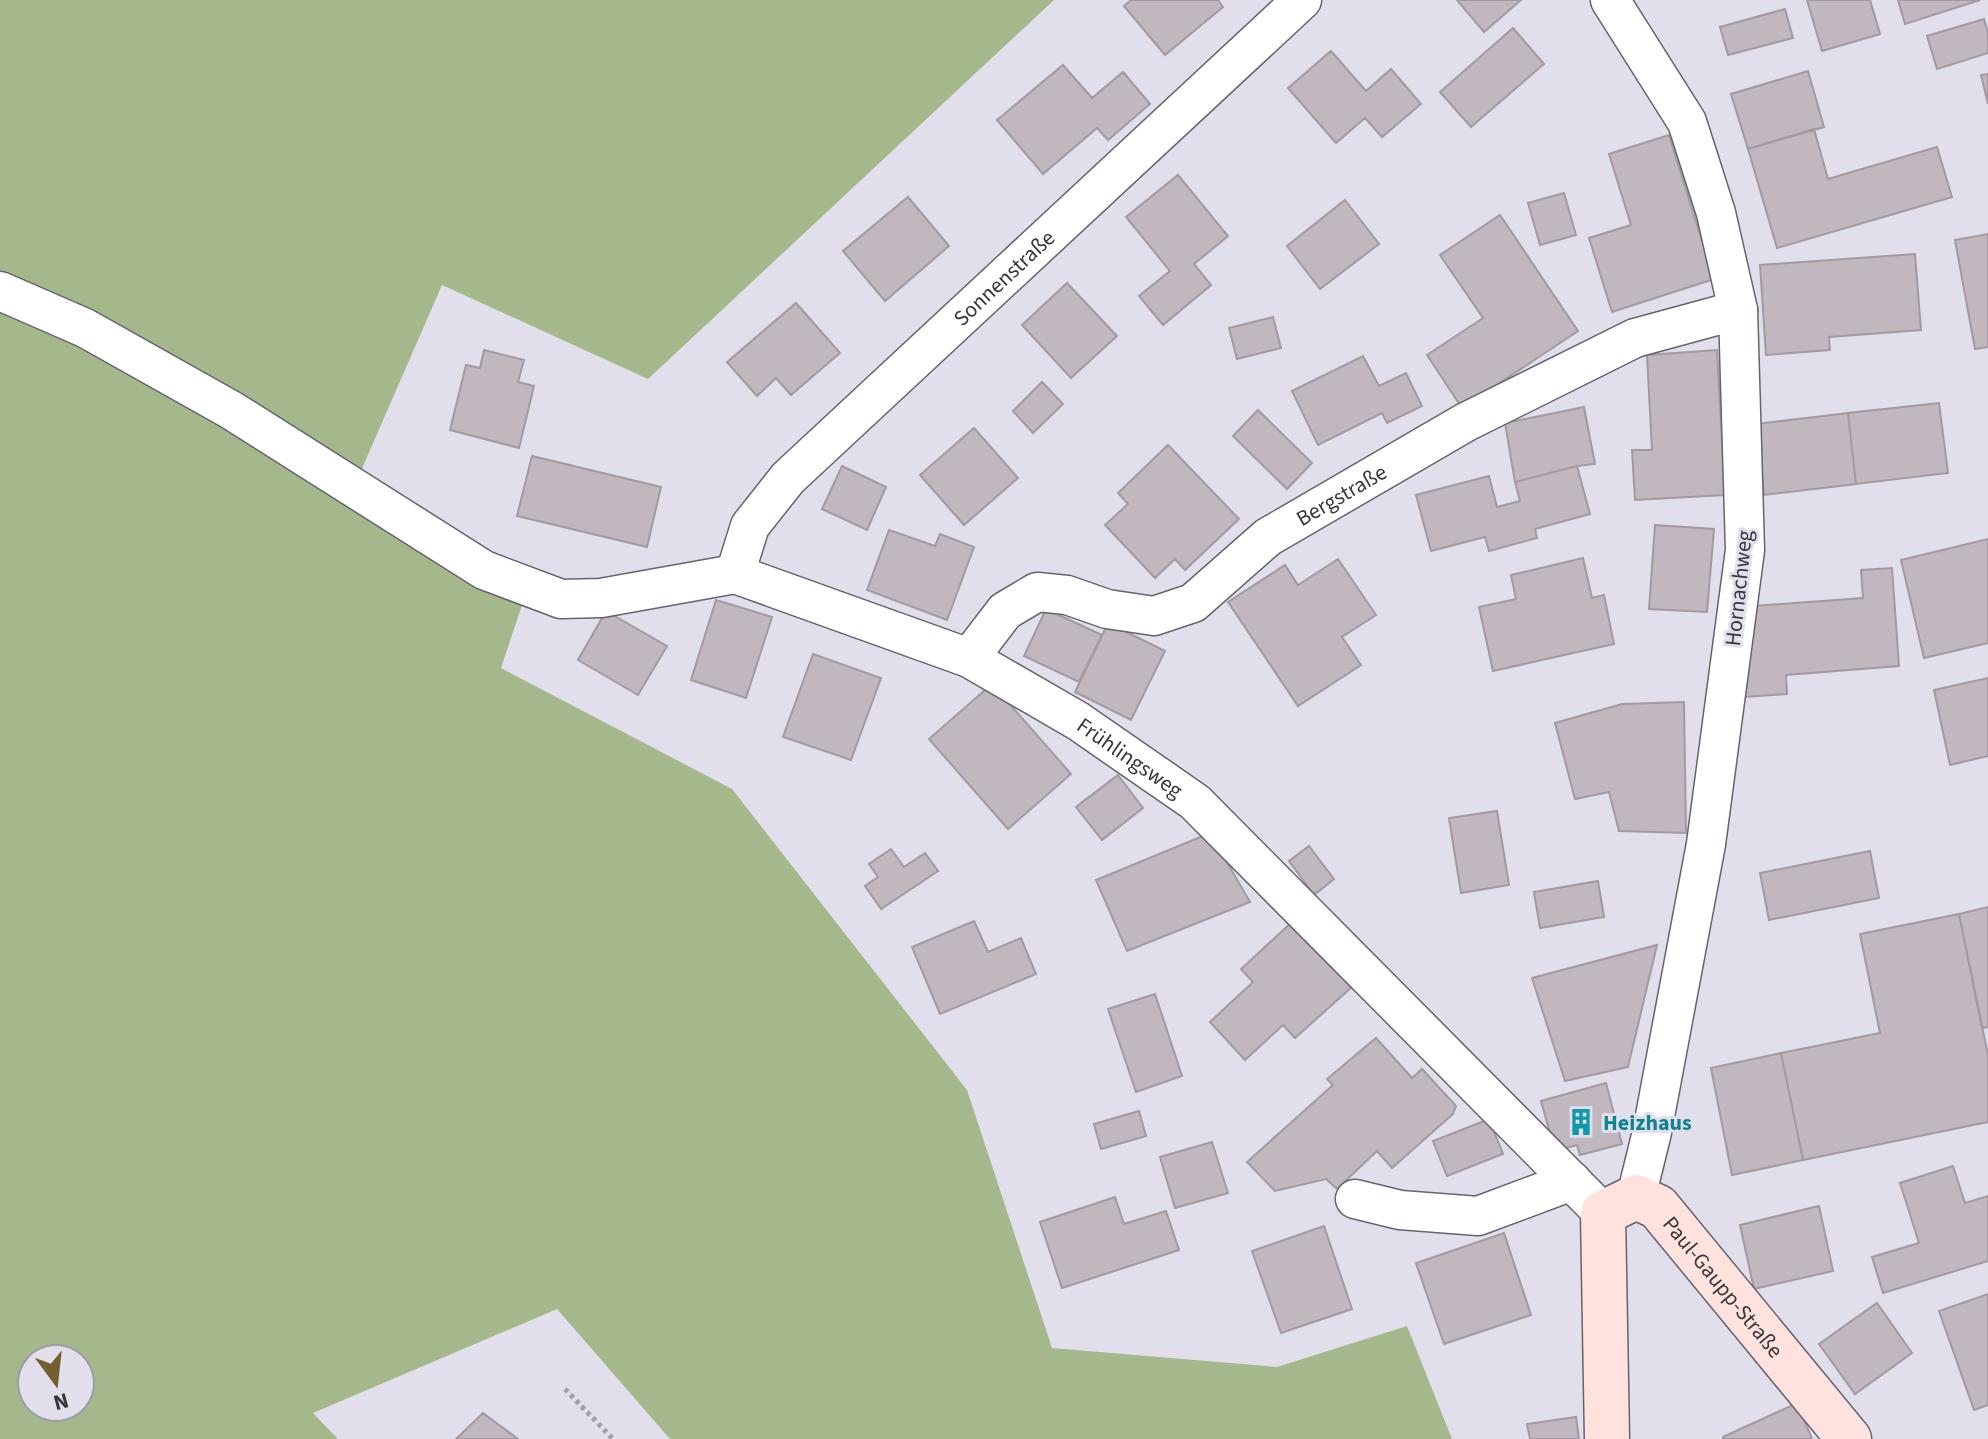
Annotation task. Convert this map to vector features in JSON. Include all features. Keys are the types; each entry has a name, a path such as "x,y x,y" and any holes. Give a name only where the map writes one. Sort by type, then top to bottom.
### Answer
{"street":[{"name":"Sonnenstraße","path":"735,574 750,526 788,478 1302,0"},
{"name":"Hornachweg","path":"1610,0 1687,122 1716,213 1738,310 1745,550 1706,844 1652,1132 1620,1205"},
{"name":"Frühlingsweg","path":"0,291 85,328 231,410 484,570 561,599 601,598 735,574 969,658 1078,721 1195,802 1572,1181 1620,1205"},
{"name":"Bergstraße","path":"969,658 1005,611 1037,592 1067,595 1107,609 1154,616 1193,603 1268,537 1466,422 1635,338 1738,310"},
{"path":"1355,1199 1400,1210 1478,1216 1572,1181"},
{"path":"1607,1439 1620,1205"},
{"name":"Paul-Gaupp-Straße","path":"1620,1205 1658,1207 1849,1439"}],"path":[{"path":"565,1389 613,1439"}],"green space":[{"path":"0,0 1054,0 648,379 442,285 353,489 525,596 501,668 732,789 967,1090 1052,1348 1277,1367 1407,1326 1452,1439 670,1439 557,1309 313,1413 338,1439 0,1439"}],"building":[{"path":"1131,0 1218,0 1223,7 1165,55 1124,6"},
{"path":"1457,0 1521,0 1484,32"},
{"path":"1807,0 1870,0 1880,34 1822,51"},
{"path":"1898,0 1980,0 1905,24"},
{"path":"1785,9 1793,38 1728,55 1720,27"},
{"path":"1984,19 1988,53 1937,69 1927,36"},
{"path":"1513,28 1544,64 1471,127 1440,92"},
{"path":"1331,51 1366,91 1391,69 1421,104 1382,137 1365,118 1336,143 1288,88"},
{"path":"1063,65 1092,98 1123,72 1150,104 1108,140 1097,128 1043,174 997,120"},
{"path":"1808,71 1824,127 1748,149 1731,94"},
{"path":"1988,74 1988,104 1981,75"},
{"path":"1814,129 1828,179 1937,147 1952,197 1777,248 1748,149"},
{"path":"1669,135 1714,279 1612,312 1589,238 1631,225 1609,154"},
{"path":"1178,175 1228,236 1194,264 1211,285 1163,325 1139,296 1170,271 1126,217"},
{"path":"1564,193 1576,235 1540,245 1528,203"},
{"path":"908,197 949,246 885,301 843,251"},
{"path":"1345,200 1379,244 1320,289 1287,246"},
{"path":"1500,215 1578,331 1462,408 1427,355 1483,318 1440,255"},
{"path":"1988,234 1988,347 1975,349 1955,240"},
{"path":"1915,254 1921,330 1829,337 1830,350 1766,355 1760,265"},
{"path":"1067,283 1117,336 1071,378 1022,325"},
{"path":"796,303 840,353 791,395 776,378 757,396 727,362"},
{"path":"1273,317 1281,348 1237,359 1229,328"},
{"path":"484,350 524,360 518,382 534,386 519,448 450,430 466,365 480,368"},
{"path":"1717,350 1725,495 1635,500 1632,450 1652,450 1647,355"},
{"path":"1363,356 1379,386 1406,373 1422,406 1387,423 1382,413 1318,445 1292,391"},
{"path":"1042,382 1063,404 1033,433 1013,411"},
{"path":"1939,403 1948,473 1856,484 1848,413"},
{"path":"1584,407 1595,464 1515,482 1505,423"},
{"path":"1258,410 1312,463 1287,489 1233,436"},
{"path":"1848,413 1856,484 1764,495 1756,424"},
{"path":"974,428 1018,478 964,525 920,475"},
{"path":"1168,445 1239,519 1185,570 1175,559 1155,578 1105,525 1128,504 1118,493"},
{"path":"532,456 661,487 647,547 517,516"},
{"path":"842,466 886,487 867,530 822,509"},
{"path":"1577,466 1590,514 1535,529 1537,538 1489,551 1485,537 1431,551 1416,495 1489,476 1497,507 1520,501 1515,482"},
{"path":"1655,525 1714,529 1707,612 1649,609"},
{"path":"889,530 935,546 940,534 974,547 947,620 867,590"},
{"path":"1988,539 1988,643 1924,658 1901,560"},
{"path":"1583,558 1592,598 1604,595 1614,644 1493,671 1479,607 1516,599 1511,575"},
{"path":"1338,559 1376,615 1342,637 1361,665 1298,706 1228,602 1285,565 1298,585"},
{"path":"1892,568 1899,666 1786,675 1787,694 1745,697 1739,607 1863,598 1861,570"},
{"path":"716,600 772,617 746,698 691,680"},
{"path":"1046,609 1102,635 1079,682 1024,656"},
{"path":"606,611 667,646 638,695 578,660"},
{"path":"1108,623 1165,651 1131,720 1075,692"},
{"path":"813,654 881,678 851,760 783,737"},
{"path":"1988,678 1988,756 1950,765 1934,690"},
{"path":"992,684 1071,774 1008,829 929,739"},
{"path":"1684,702 1686,833 1619,831 1609,792 1575,799 1555,723 1622,704"},
{"path":"1118,775 1143,808 1102,840 1076,807"},
{"path":"1497,811 1509,885 1461,893 1449,818"},
{"path":"1210,833 1250,902 1127,951 1096,880"},
{"path":"1309,846 1334,879 1314,895 1289,861"},
{"path":"891,849 904,867 925,853 938,871 881,909 865,886 878,877 869,864"},
{"path":"1870,851 1879,898 1769,920 1760,873"},
{"path":"1598,881 1604,917 1540,928 1534,892"},
{"path":"1988,907 1988,1027 1982,1028 1959,914"},
{"path":"1959,914 1988,1055 1988,1122 1803,1160 1781,1053 1880,1033 1860,934"},
{"path":"974,921 988,952 1021,938 1036,974 940,1014 912,947"},
{"path":"1292,922 1352,987 1295,1038 1283,1025 1245,1060 1210,1022 1253,982 1241,969"},
{"path":"1657,945 1628,1067 1565,1081 1532,978"},
{"path":"1155,994 1182,1076 1136,1092 1108,1009"},
{"path":"1376,1038 1412,1078 1422,1069 1456,1106 1453,1114 1392,1168 1377,1151 1337,1189 1326,1179 1275,1191 1247,1162 1333,1085 1327,1079"},
{"path":"1781,1053 1803,1160 1732,1175 1711,1068"},
{"name":"Heizhaus","path":"1606,1083 1622,1144 1580,1155 1577,1145 1555,1151 1541,1101"},
{"path":"1139,1111 1146,1136 1101,1149 1094,1124"},
{"path":"1489,1119 1503,1154 1447,1176 1433,1141"},
{"path":"1212,1142 1228,1193 1175,1208 1160,1157"},
{"path":"1953,1166 1965,1203 1988,1196 1988,1261 1883,1293 1872,1257 1919,1243 1900,1183"},
{"path":"1115,1197 1124,1224 1166,1211 1179,1250 1062,1288 1040,1222"},
{"path":"1819,1206 1833,1271 1754,1289 1740,1225"},
{"path":"1324,1226 1352,1309 1281,1333 1252,1251"},
{"path":"1504,1233 1531,1315 1444,1344 1416,1263"},
{"path":"1988,1294 1988,1405 1974,1410 1939,1311"},
{"path":"1877,1303 1912,1353 1855,1394 1819,1344"},
{"path":"1797,1403 1812,1439 1723,1439 1723,1437"},
{"path":"483,1413 518,1439 456,1439"},
{"path":"1576,1417 1579,1439 1530,1439 1527,1424"}],"place":[{"name":"Heizhaus","path":"1581,1122"}]}
